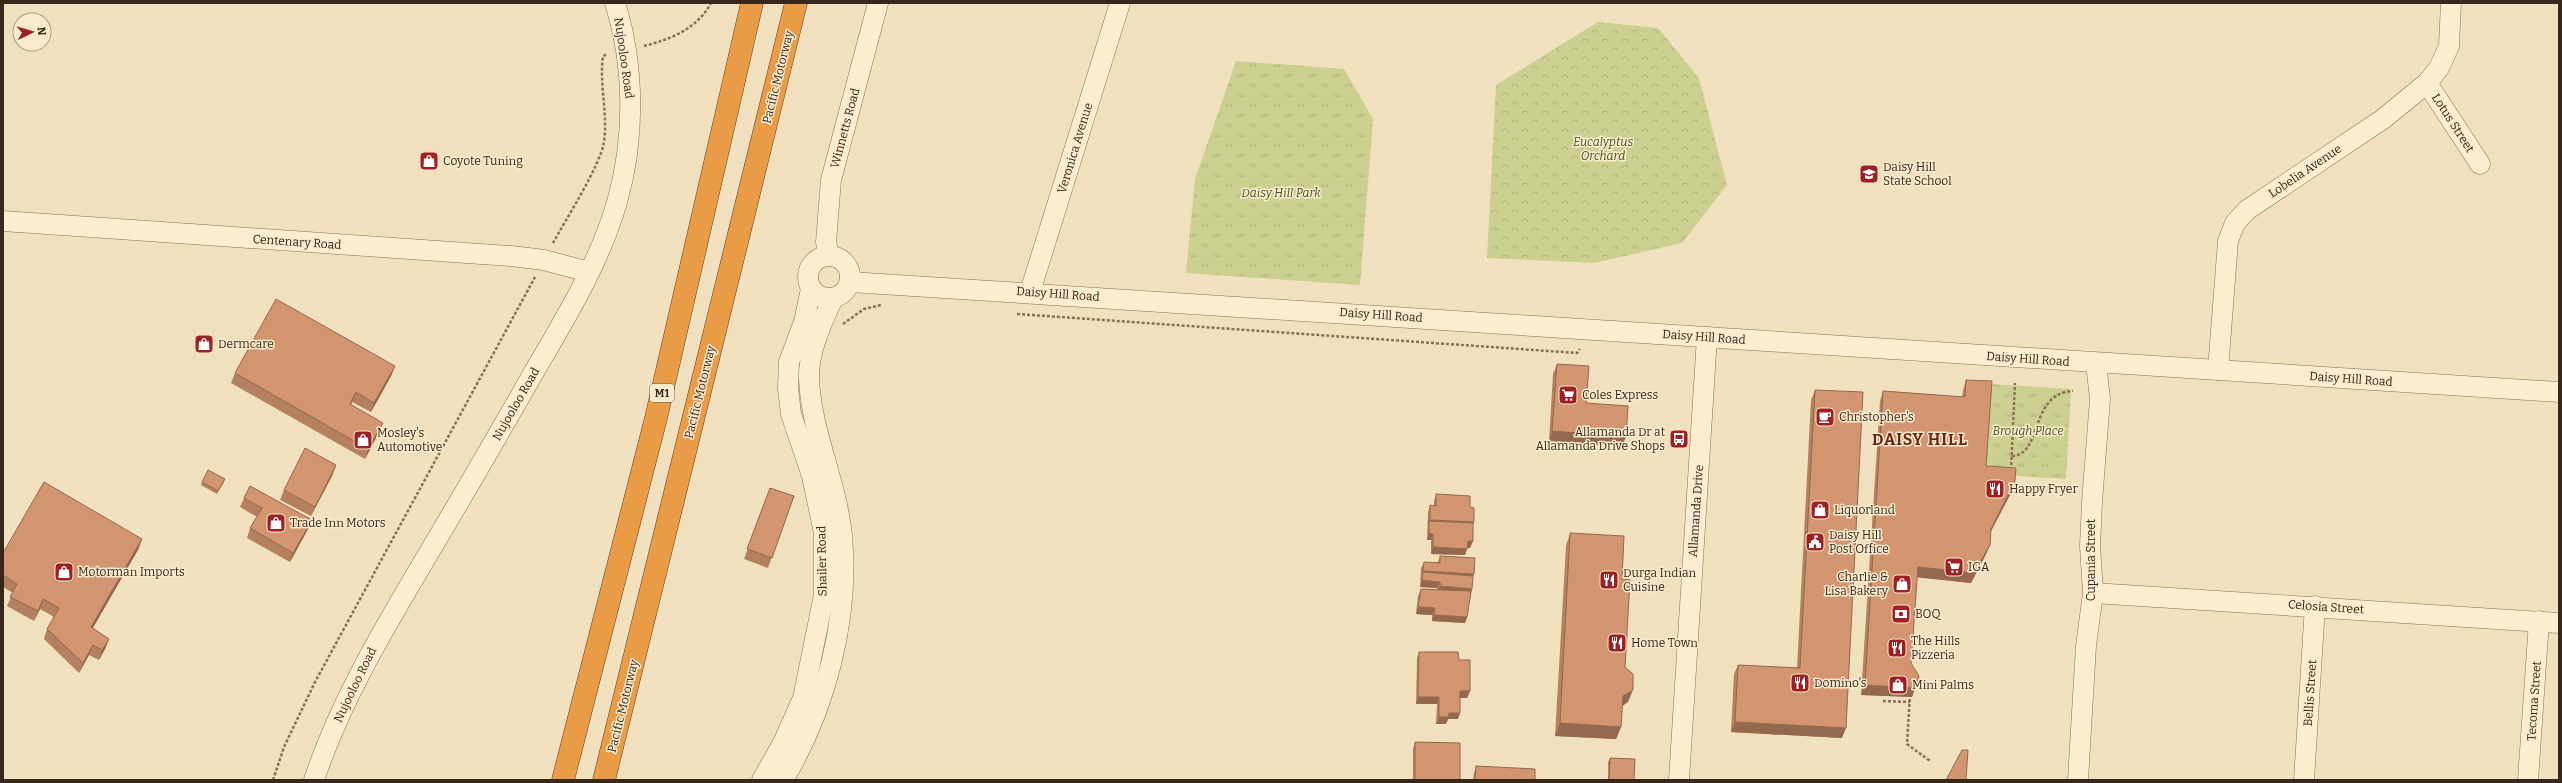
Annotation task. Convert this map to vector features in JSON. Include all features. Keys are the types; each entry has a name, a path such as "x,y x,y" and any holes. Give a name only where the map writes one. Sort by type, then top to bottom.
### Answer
{"highway":[{"name":"M1","path":"563,780 656,418 752,3"},
{"name":"Pacific Motorway","path":"604,780 796,3"}],"street":[{"name":"Nujooloo Road","path":"314,780 322,756 362,665 485,457 589,272 617,204 627,156 630,105 626,51 615,3"},
{"name":"Winnetts Road","path":"829,255 826,242 831,180 878,3"},
{"name":"Veronica Avenue","path":"1030,292 1120,3"},
{"name":"Lobelia Avenue","path":"2218,370 2228,241 2235,223 2247,210 2383,118 2427,83 2439,68 2449,46 2451,3"},
{"name":"Lotus Street","path":"2427,83 2480,164"},
{"name":"Centenary Road","path":"3,221 544,260 589,272"},
{"path":"829,255 842,259 849,270 850,282 844,293 833,298 820,297 811,289 807,276 812,264 823,256 829,255"},
{"name":"Daisy Hill Road","path":"850,282 1030,292 2096,363 2559,392"},
{"name":"Shailer Road","path":"762,780 783,743 803,698 824,595 824,532 812,476 791,414 788,388 789,362 804,322 811,289"},
{"name":"Shailer Road","path":"783,780 803,748 833,662 838,631 842,579 842,537 833,482 815,418 808,379 812,349 833,298"},
{"name":"Allamanda Drive","path":"1679,780 1707,337"},
{"name":"Cupania Street","path":"2078,780 2086,646 2093,593 2090,546 2100,399 2096,363"},
{"name":"Celosia Street","path":"2093,593 2316,606 2559,623"},
{"name":"Bellis Street","path":"2304,780 2316,606"},
{"name":"Tecoma Street","path":"2528,780 2539,621"}],"path":[{"path":"273,780 284,747 315,682 593,170 604,144 605,101 603,56 626,51 679,34 700,18 711,3"},
{"path":"870,307 889,305"},
{"path":"1016,314 1577,353"},
{"path":"2010,478 2015,383"},
{"path":"2012,456 2018,456 2027,448 2044,406 2062,392 2073,391"},
{"path":"1911,690 1907,744 1930,761"},
{"path":"1883,701 1910,702"}],"green space":[{"name":"Eucalyptus Orchard","path":"1598,22 1658,28 1699,78 1727,185 1682,243 1594,263 1487,258 1496,85"},
{"name":"Daisy Hill Park","path":"1236,61 1344,69 1373,119 1360,285 1186,273 1195,179"},
{"name":"Brough Place","path":"1990,384 2071,389 2066,479 1986,474"}],"building":[{"path":"276,299 395,366 374,403 356,392 350,404 383,423 368,449 235,373"},
{"name":"Coles Express","path":"1557,364 1589,366 1586,403 1628,406 1626,437 1552,431"},
{"path":"1966,380 1992,381 1986,466 2016,468 2015,481 1991,529 1990,545 1974,573 1918,567 1911,663 1919,676 1915,688 1865,685 1883,391 1965,397"},
{"path":"1815,390 1863,392 1846,728 1735,722 1738,665 1800,668"},
{"path":"305,448 336,465 315,507 284,490"},
{"path":"208,470 225,479 218,491 202,482"},
{"name":"Motorman Imports","path":"44,482 142,539 91,627 109,639 102,650 93,645 83,663 47,629 59,608 43,599 38,611 10,597 17,584 3,575 3,553"},
{"name":"Trade Inn Motors","path":"250,486 312,520 293,553 250,528 262,508 244,498"},
{"path":"770,488 794,496 772,558 747,549"},
{"path":"1436,494 1470,496 1470,507 1474,508 1474,522 1430,520 1430,505 1436,506"},
{"path":"1429,521 1473,523 1473,541 1468,541 1467,549 1433,547 1433,534 1429,533"},
{"path":"1570,533 1624,536 1622,579 1630,580 1625,667 1633,674 1633,690 1623,696 1621,727 1560,723"},
{"path":"1440,556 1475,558 1474,574 1423,571 1424,562 1440,563"},
{"path":"1423,572 1473,576 1472,589 1440,586 1440,582 1422,580"},
{"path":"1421,589 1471,591 1467,617 1434,615 1435,608 1418,607"},
{"path":"1419,652 1458,652 1459,660 1470,660 1470,691 1460,691 1460,713 1449,713 1448,717 1439,717 1439,697 1418,697"},
{"path":"1415,742 1460,743 1460,780 1415,780"},
{"path":"1962,750 1968,750 1966,780 1946,780"},
{"path":"1610,758 1635,759 1634,780 1609,780"},
{"path":"1476,766 1535,769 1535,780 1475,780"}],"place":[{"name":"Coyote Tuning","path":"429,161"},
{"name":"Daisy Hill State School","path":"1869,174"},
{"name":"Dermcare","path":"204,344"},
{"name":"Coles Express","path":"1568,395"},
{"name":"Christopher's","path":"1825,417"},
{"name":"Allamanda Dr at Allamanda Drive Shops","path":"1679,439"},
{"name":"Mosley's Automotive","path":"363,440"},
{"name":"Happy Fryer","path":"1995,489"},
{"name":"Liquorland","path":"1820,510"},
{"name":"Trade Inn Motors","path":"276,523"},
{"name":"Daisy Hill Post Office","path":"1815,542"},
{"name":"IGA","path":"1954,567"},
{"name":"Motorman Imports","path":"64,572"},
{"name":"Durga Indian Cuisine","path":"1609,580"},
{"name":"Charlie & Lisa Bakery","path":"1902,584"},
{"name":"BOQ","path":"1901,614"},
{"name":"Home Town","path":"1617,643"},
{"name":"The Hills Pizzeria","path":"1897,648"},
{"name":"Domino's","path":"1800,683"},
{"name":"Mini Palms","path":"1898,685"}],"district":[{"name":"DAISY HILL","path":"1920,439"}]}
